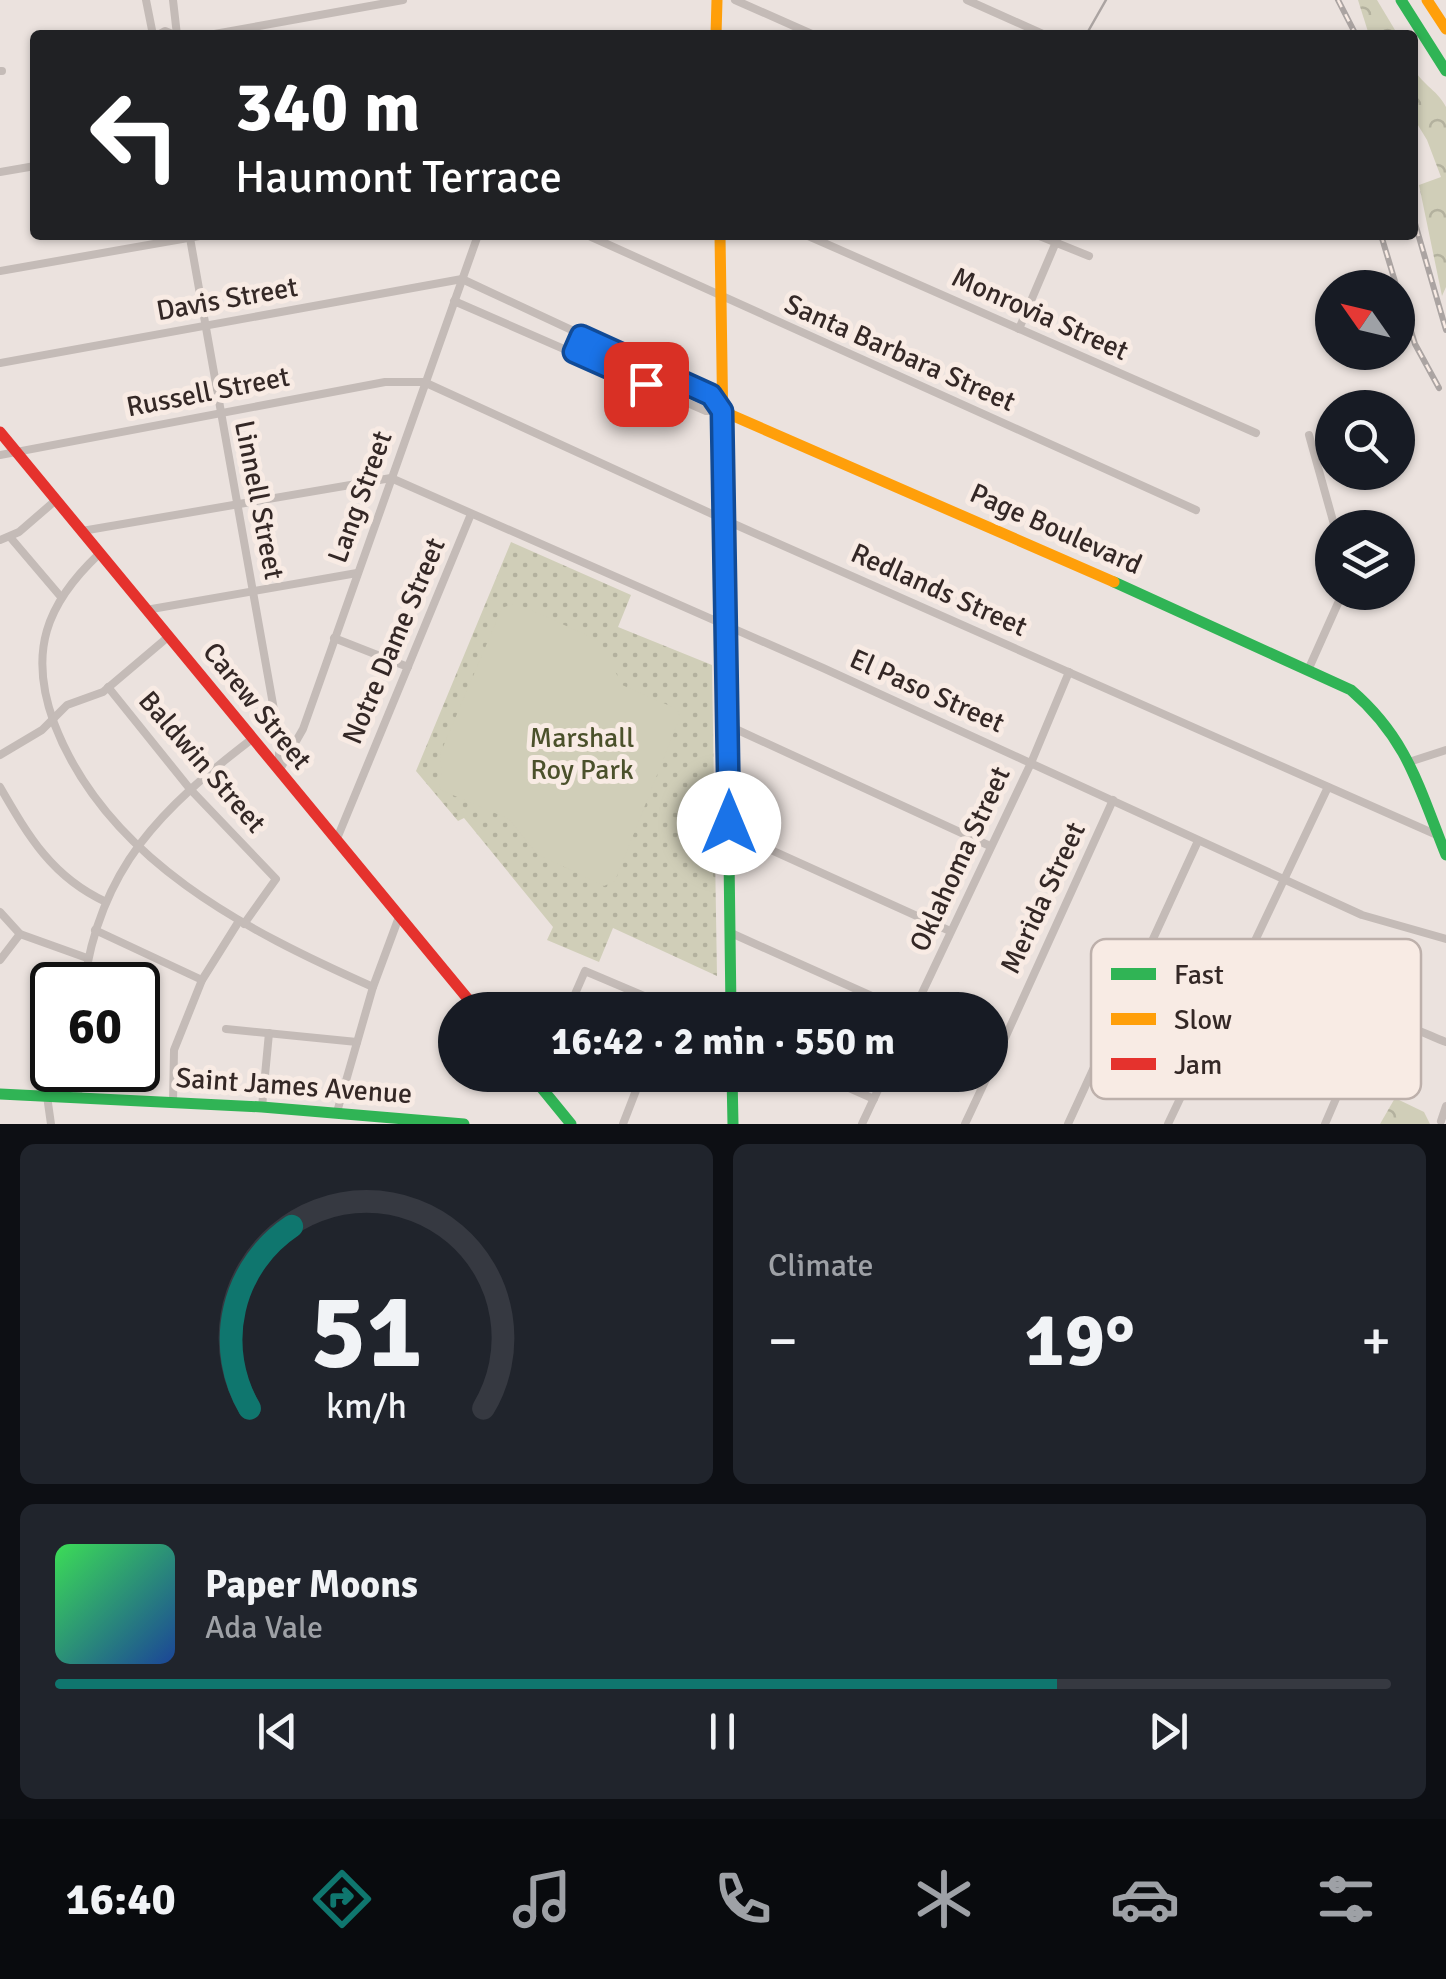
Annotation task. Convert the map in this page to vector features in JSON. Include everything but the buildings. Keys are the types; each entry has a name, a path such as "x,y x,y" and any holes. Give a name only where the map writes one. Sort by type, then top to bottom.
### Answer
{"main road":[{"path":"716,30 717,0"},
{"path":"1400,0 1446,71"},
{"path":"1428,0 1446,28"},
{"path":"720,240 732,992"},
{"name":"Page Boulevard","path":"722,411 1309,668 1366,702 1388,725 1409,762 1446,855"},
{"name":"Carew Street","path":"0,432 462,992"},
{"path":"547,1092 571,1124"},
{"path":"732,1092 733,1124"},
{"name":"Saint James Avenue","path":"0,1094 262,1107 464,1124"}],"street":[{"path":"146,0 155,30"},
{"path":"173,0 176,30"},
{"path":"237,30 403,0"},
{"path":"735,0 803,30"},
{"path":"967,0 1034,30"},
{"path":"0,172 30,167"},
{"path":"0,271 178,240"},
{"name":"Linnell Street","path":"190,240 279,738 279,772"},
{"name":"Lang Street","path":"279,772 303,729 476,240"},
{"name":"Santa Barbara Street","path":"598,240 1196,510"},
{"name":"Monrovia Street","path":"817,240 1256,433"},
{"path":"1019,329 1057,240"},
{"path":"1059,240 1089,256"},
{"path":"462,280 711,395 722,411"},
{"name":"Davis Street","path":"0,363 462,280"},
{"path":"454,301 706,411 722,411"},
{"path":"574,352 581,336"},
{"name":"Russell Street","path":"0,455 385,382 424,382"},
{"name":"Redlands Street","path":"424,382 722,519 1438,836"},
{"path":"1309,435 1330,510"},
{"path":"81,532 391,478"},
{"name":"El Paso Street","path":"391,478 1031,762 1362,914 1446,940"},
{"path":"0,540 30,525 56,500"},
{"name":"Notre Dame Street","path":"336,841 471,514"},
{"path":"10,537 61,597"},
{"path":"100,554 61,597 49,622 42,655 44,692 52,718 83,781 138,845 241,922 285,948 373,987"},
{"path":"146,610 357,573"},
{"path":"1309,668 1336,610"},
{"path":"0,755 42,730 67,706 96,696 168,637"},
{"path":"334,638 408,667"},
{"name":"Oklahoma Street","path":"922,992 1069,672"},
{"name":"Baldwin Street","path":"108,687 190,789 276,879 241,922"},
{"path":"729,726 990,846"},
{"path":"87,962 106,902 138,845 169,807 252,738"},
{"path":"1409,762 1446,750"},
{"path":"0,786 60,874 76,888 106,902"},
{"path":"1254,939 1328,787"},
{"name":"Merida Street","path":"1008,1031 1113,800"},
{"path":"729,831 950,931"},
{"path":"1153,939 1198,841"},
{"path":"0,912 20,934 87,958"},
{"path":"336,1112 398,917"},
{"path":"173,1102 173,1052 202,980 241,922"},
{"path":"96,930 202,980"},
{"path":"730,933 863,992"},
{"path":"0,960 20,934"},
{"path":"576,992 585,971 633,992"},
{"path":"226,1029 357,1042"},
{"path":"1421,1032 1446,1042"},
{"path":"262,1107 269,1033"},
{"path":"1068,1124 1091,1074"},
{"path":"78,1092 78,1098"},
{"path":"622,1124 635,1092"},
{"path":"858,1092 874,1099"},
{"path":"862,1124 877,1092"},
{"name":"Merida Street","path":"965,1124 980,1092"},
{"path":"47,1096 51,1124"},
{"path":"1168,1124 1180,1099"},
{"path":"1325,1124 1336,1099"},
{"path":"1441,1121 1446,1106"}],"green space":[{"path":"1358,0 1377,0 1395,30 1367,30"},
{"path":"1418,74 1446,107 1446,287 1442,296 1419,185 1441,177 1418,125"},
{"name":"Marshall Roy Park","path":"511,542 631,595 618,627 712,665 717,976 613,928 599,962 547,940 553,927 464,818 458,821 416,771"},
{"path":"515,603 600,641 622,685 677,709 680,717 615,881 604,886 537,854 509,819 441,790 439,784 440,754 502,608"},
{"path":"1397,1099 1424,1112 1430,1124 1380,1124"}],"tram line":[{"path":"1089,30 1106,0"}],"railway":[{"path":"1338,0 1353,30"},
{"path":"1418,234 1446,330"},
{"path":"1383,240 1392,270"},
{"path":"1415,344 1439,388"}],"traffic: fast":[{"path":"1401,0 1446,71"},
{"path":"1114,582 1351,690 1399,746 1446,855"},
{"path":"726,629 731,992"},
{"path":"545,1092 571,1124"},
{"path":"732,1092 733,1124"},
{"path":"0,1094 262,1107 464,1124"}],"traffic: slow":[{"path":"716,30 717,0"},
{"path":"1427,0 1446,29"},
{"path":"720,240 726,629"},
{"path":"722,411 1114,582"}],"traffic: jam":[{"path":"0,432 462,992"}],"route":[{"path":"646,384 574,352 581,336 711,395 722,411 729,823"}]}
